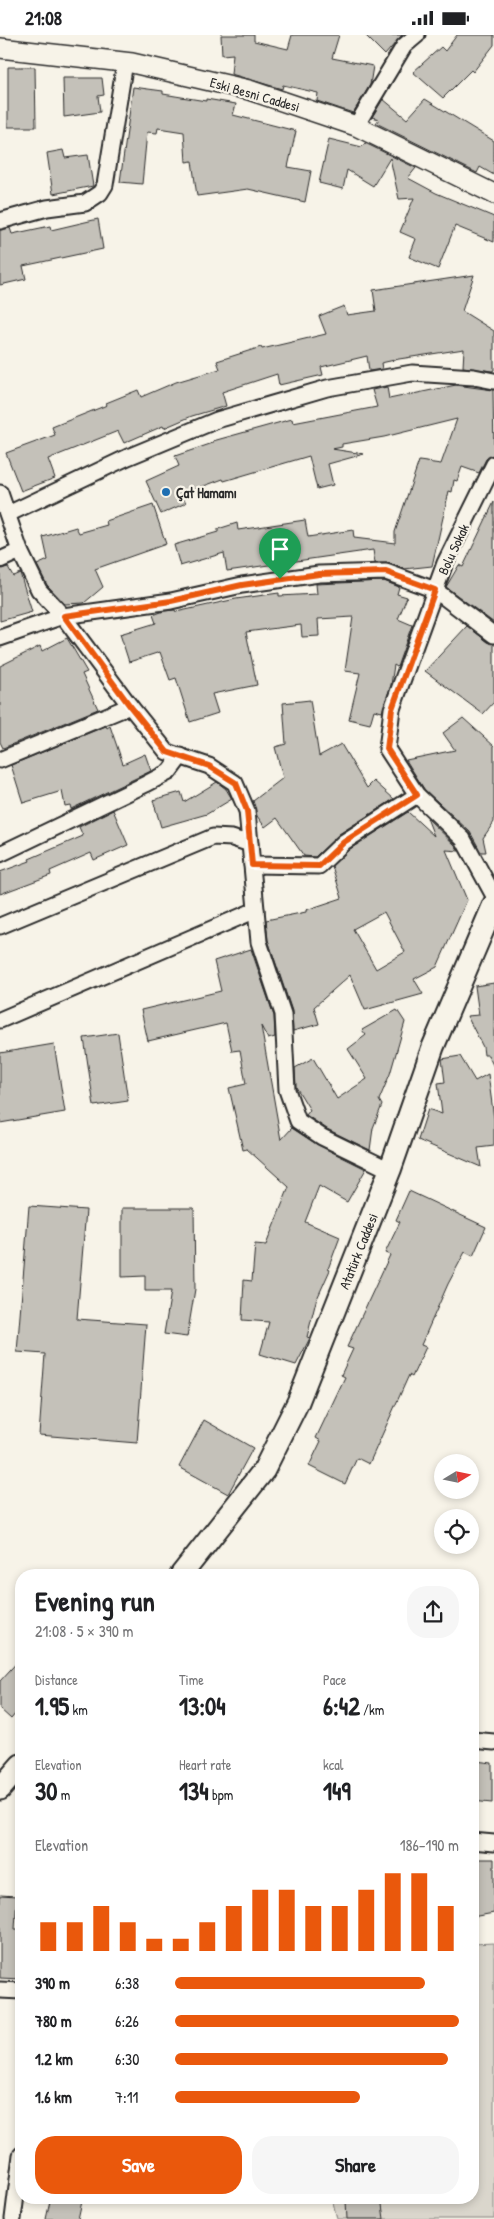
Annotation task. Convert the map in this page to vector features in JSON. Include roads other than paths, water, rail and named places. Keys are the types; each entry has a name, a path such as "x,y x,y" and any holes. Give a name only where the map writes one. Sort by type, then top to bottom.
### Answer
{"main road":[{"name":"Atatürk Caddesi","path":"186,1569 264,1470 298,1401 390,1170 433,1047 494,905"},
{"path":"0,1789 15,1772"}],"street":[{"path":"356,126 404,46 417,35"},
{"name":"Eski Besni Caddesi","path":"0,48 125,62 249,90 356,126 494,194"},
{"path":"0,221 47,208 85,203 100,193 105,185 125,62"},
{"path":"8,514 128,457 217,420 327,388 412,373 474,377 494,381"},
{"name":"Bolu Sokak","path":"494,464 445,563 392,709 387,749 417,795 463,839 494,896"},
{"path":"0,493 20,551 39,590 64,616 130,706 167,752 209,766 236,783 247,811 259,942 283,1014 287,1089 298,1121 322,1137 390,1170"},
{"path":"0,560 20,551"},
{"path":"0,638 64,616 171,601 242,585 319,574 386,572 435,590 494,635"},
{"path":"0,760 130,706"},
{"path":"0,854 169,772 181,757"},
{"path":"252,865 319,866 344,842 417,795"},
{"path":"0,926 213,837 232,838 250,844"},
{"path":"0,1020 256,910"},
{"path":"479,1741 494,1742"},
{"path":"479,1842 494,1843"},
{"path":"0,1991 15,1991"},
{"path":"13,2219 15,2203"}],"place":[{"name":"Çat Hamamı","path":"166,492"}]}
